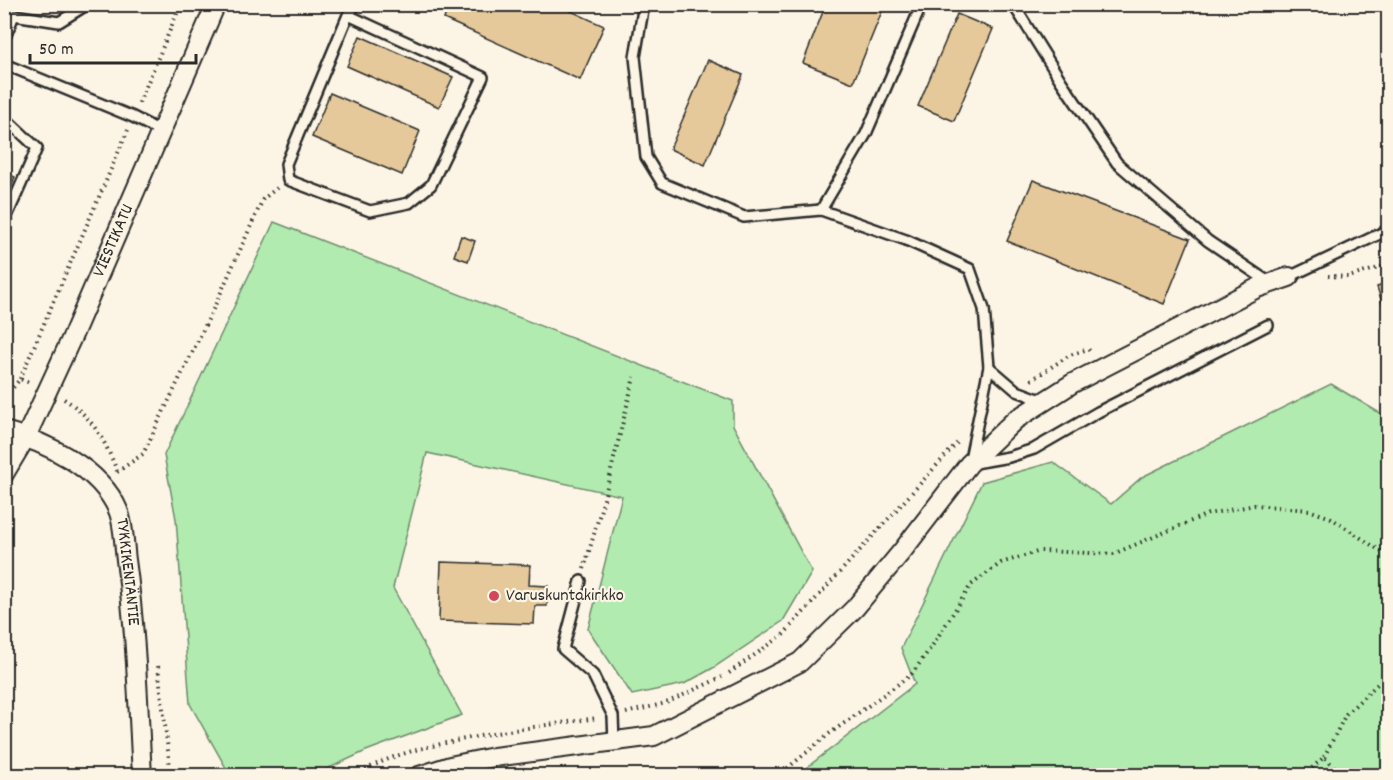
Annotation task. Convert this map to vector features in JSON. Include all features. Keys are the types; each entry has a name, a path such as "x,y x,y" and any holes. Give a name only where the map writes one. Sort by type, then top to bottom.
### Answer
{"street":[{"name":"VIESTIKATU","path":"4,474 26,437 73,335 216,4"},
{"path":"419,776 450,766 494,757 654,736 800,662 855,608 969,464 1015,420 1073,383 1257,288 1289,277"},
{"name":"TYKKIKENTÄNTIE","path":"4,432 26,437 53,449 79,465 98,482 119,511 130,585 142,776"}],"lane":[{"path":"4,10 14,15 58,22 88,4"},
{"path":"348,15 483,77 430,185 409,203 370,211 288,180 285,164 348,15 357,4"},
{"path":"644,4 635,57 646,157 662,183 744,217 821,210 906,240 970,269 984,309 989,367 969,464 1009,457 1034,449 1098,411 1268,325"},
{"path":"821,210 866,134 922,4"},
{"path":"1013,4 1060,81 1117,162 1208,241 1270,283"},
{"path":"4,40 14,15"},
{"path":"4,64 134,117 162,132"},
{"path":"4,117 37,148 4,223"},
{"path":"1289,277 1389,230"},
{"path":"989,367 1017,391 1044,401"},
{"path":"581,581 563,649 593,675 613,716 614,742"}],"path":[{"path":"20,379 181,4"},
{"path":"98,482 143,454 263,199 288,180"},
{"path":"1327,276 1349,278 1389,265"},
{"path":"1017,391 1062,360 1088,349 1102,369"},
{"path":"581,581 634,377"},
{"path":"355,776 374,763 412,750 517,729 613,716 666,703 730,673 783,634 976,422"},
{"path":"778,776 830,734 911,675 971,585 1001,563 1040,552 1113,554 1208,514 1255,505 1309,510 1331,518 1389,556"},
{"path":"1303,776 1324,757 1346,714 1389,674"},
{"path":"1324,757 1344,776"}],"green space":[{"path":"274,222 733,401 733,425 812,572 783,621 713,668 684,684 632,695 588,629 622,496 427,453 393,588 462,715 366,751 314,775 230,775 190,704 176,519 164,455"},
{"path":"1331,384 1388,418 1388,775 797,775 915,684 901,648 982,482 1053,462 1111,504 1142,477"}],"building":[{"path":"449,4 556,4 604,26 580,80 444,19"},
{"path":"826,4 885,4 853,83 803,63"},
{"path":"957,14 993,29 954,121 918,106"},
{"path":"360,36 453,77 439,107 347,66"},
{"path":"708,60 743,75 705,165 670,149"},
{"path":"330,93 420,131 402,175 312,137"},
{"path":"4,172 15,177 4,200"},
{"path":"1033,180 1190,239 1164,304 1007,241"},
{"path":"461,236 475,241 468,261 454,256"},
{"path":"1388,283 1388,321 1377,287"},
{"name":"Varuskuntakirkko","path":"441,562 530,565 529,585 548,586 547,606 535,606 534,624 439,621"}],"place":[{"name":"Varuskuntakirkko","path":"494,596"}]}
